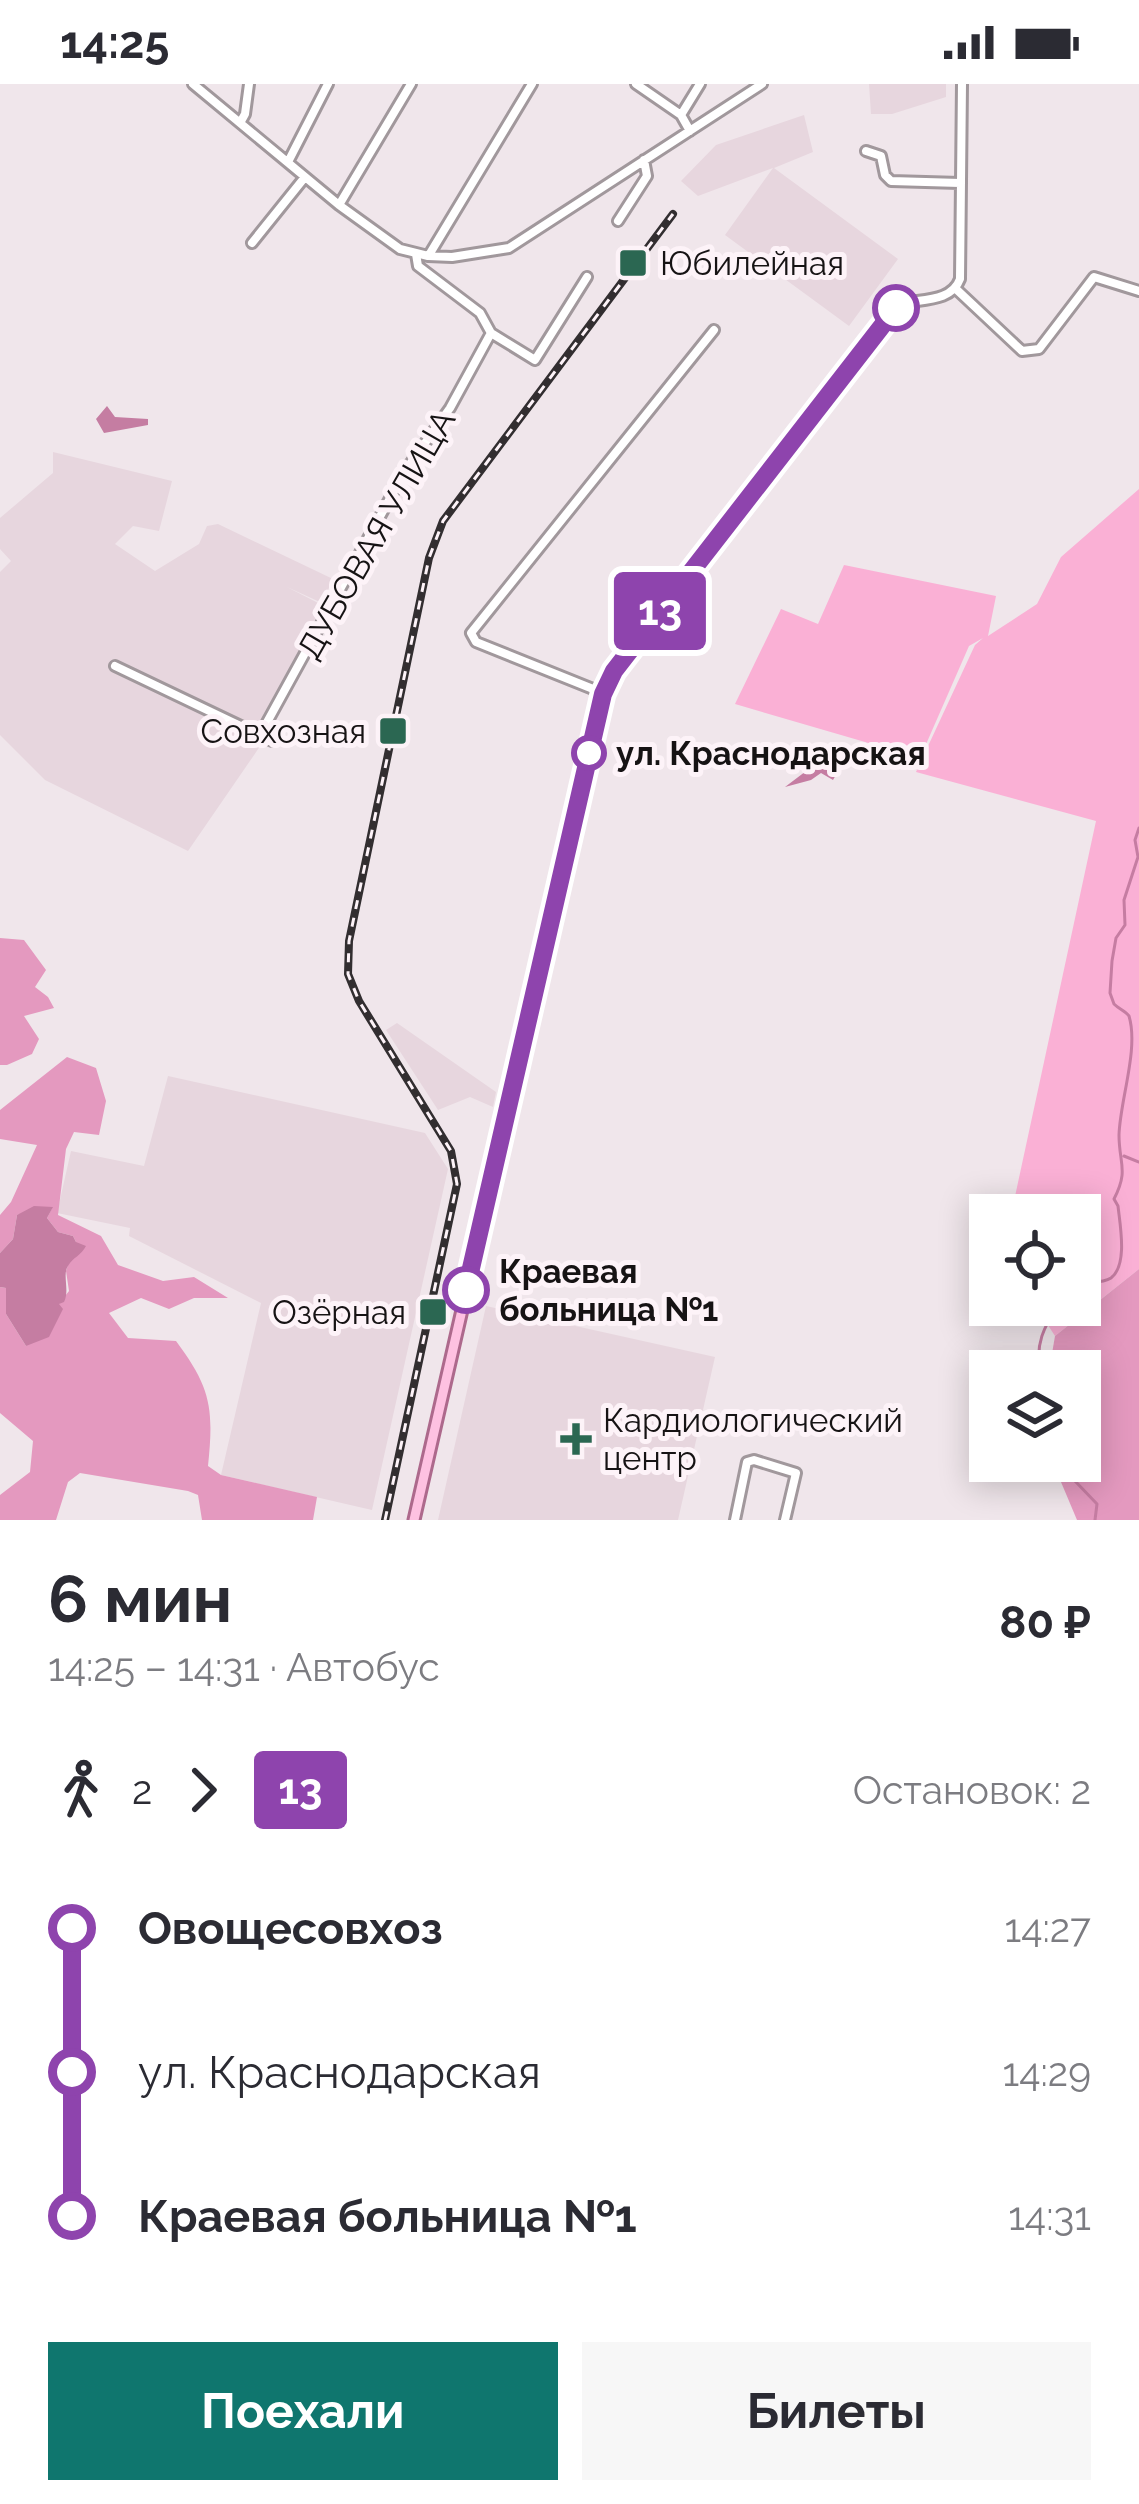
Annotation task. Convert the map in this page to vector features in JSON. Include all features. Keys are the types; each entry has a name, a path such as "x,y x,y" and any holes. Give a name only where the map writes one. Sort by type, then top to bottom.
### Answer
{"main road":[{"path":"414,1520 603,694 614,671 888,315 904,303"}],"street":[{"path":"193,84 339,205 400,249 428,256 509,248 762,84"},
{"path":"240,123 250,84"},
{"path":"288,162 328,84"},
{"path":"339,205 411,84"},
{"path":"428,256 532,84"},
{"path":"636,84 682,115 690,131"},
{"path":"682,115 700,84"},
{"path":"904,303 956,290 963,258 962,84"},
{"path":"866,152 881,156 891,181 960,183"},
{"path":"618,221 646,176 644,160"},
{"path":"252,243 305,177"},
{"path":"416,254 418,266 480,313 491,333 535,360 587,278"},
{"path":"956,290 1022,351 1039,349 1094,277 1139,291"},
{"path":"603,694 476,642 471,633 715,330"},
{"name":"ДУБОВАЯ УЛИЦА","path":"260,735 405,471 450,408 491,333"},
{"path":"115,666 272,741"},
{"path":"735,1520 747,1462 754,1460 794,1470 785,1520"}],"shaded area":[{"path":"869,84 946,84 946,97 892,114 871,114"},
{"path":"804,115 813,152 774,168 898,259 849,326 725,235 773,168 698,196 681,181 716,145"},
{"path":"107,406 115,417 148,419 148,425 104,433 96,419"},
{"path":"53,452 172,481 159,531 133,526 115,544 155,571 199,544 207,526 218,524 333,579 322,603 287,587 322,605 259,731 123,664 120,672 263,742 188,851 45,780 0,735 0,572 11,561 0,549 0,518 53,473"},
{"path":"1139,489 1139,1269 1101,1299 1101,1194 1016,1194 1096,821 916,772 975,645 983,638 969,646 920,758 735,704 781,609 818,624 844,565 996,596 988,636 1037,604 1061,557"},
{"path":"822,759 844,761 833,780 821,773 785,787"},
{"path":"0,938 24,940 46,970 35,987 54,1008 24,1016 39,1039 32,1054 7,1065 0,1065"},
{"path":"397,1023 496,1092 493,1107 470,1097 438,1110 386,1030"},
{"path":"67,1057 96,1068 106,1101 99,1135 74,1132 66,1149 58,1215 101,1236 118,1265 163,1281 194,1277 228,1298 194,1298 169,1309 141,1298 109,1313 128,1338 176,1341 188,1357 207,1399 208,1466 221,1475 317,1497 313,1520 202,1520 198,1495 188,1491 80,1473 68,1482 56,1520 0,1520 0,1495 30,1472 33,1441 0,1413 0,1287 6,1288 6,1314 26,1346 69,1291 66,1271 76,1242 73,1236 58,1232 47,1218 52,1208 17,1215 13,1239 0,1253 0,1215 11,1202 37,1145 0,1139 0,1110"},
{"path":"168,1076 425,1133 448,1169 372,1510 221,1475 261,1303 129,1236 130,1228 57,1213 71,1151 144,1166"},
{"path":"34,1206 53,1207 47,1218 58,1232 86,1246 66,1270 66,1297 59,1304 63,1309 49,1337 26,1346 6,1314 0,1253 13,1239 17,1215"},
{"path":"1139,1269 1139,1520 1077,1520 1061,1482 1101,1482 1101,1350 1053,1350 1055,1336 1068,1326 1101,1326 1101,1299"},
{"name":"Кардиологический центр","path":"486,1306 715,1357 678,1520 438,1520"},
{"path":"1049,1326 1068,1326 1055,1336"}],"waterway":[{"path":"1101,1282 1116,1272 1121,1255 1114,1199 1122,1174 1119,1135 1131,1029 1129,1016 1114,1004 1110,993 1116,938 1125,925 1124,900 1138,857 1139,828"},
{"path":"1124,1156 1139,1162"},
{"path":"1039,1350 1047,1326"},
{"path":"1076,1482 1097,1504 1095,1520"}],"railway":[{"path":"385,1520 457,1184 451,1151 359,1001 348,974 349,941 429,558 443,521 673,214"}],"bus line":[{"name":"13","path":"466,1290 603,694 614,671 896,308"}],"place":[{"name":"Юбилейная","path":"633,263"},
{"name":"Совхозная","path":"393,731"},
{"name":"ул. Краснодарская","path":"589,753"},
{"name":"Краевая больница №1","path":"466,1290"},
{"name":"Озёрная","path":"433,1312"},
{"name":"Кардиологический центр","path":"576,1439"}]}
